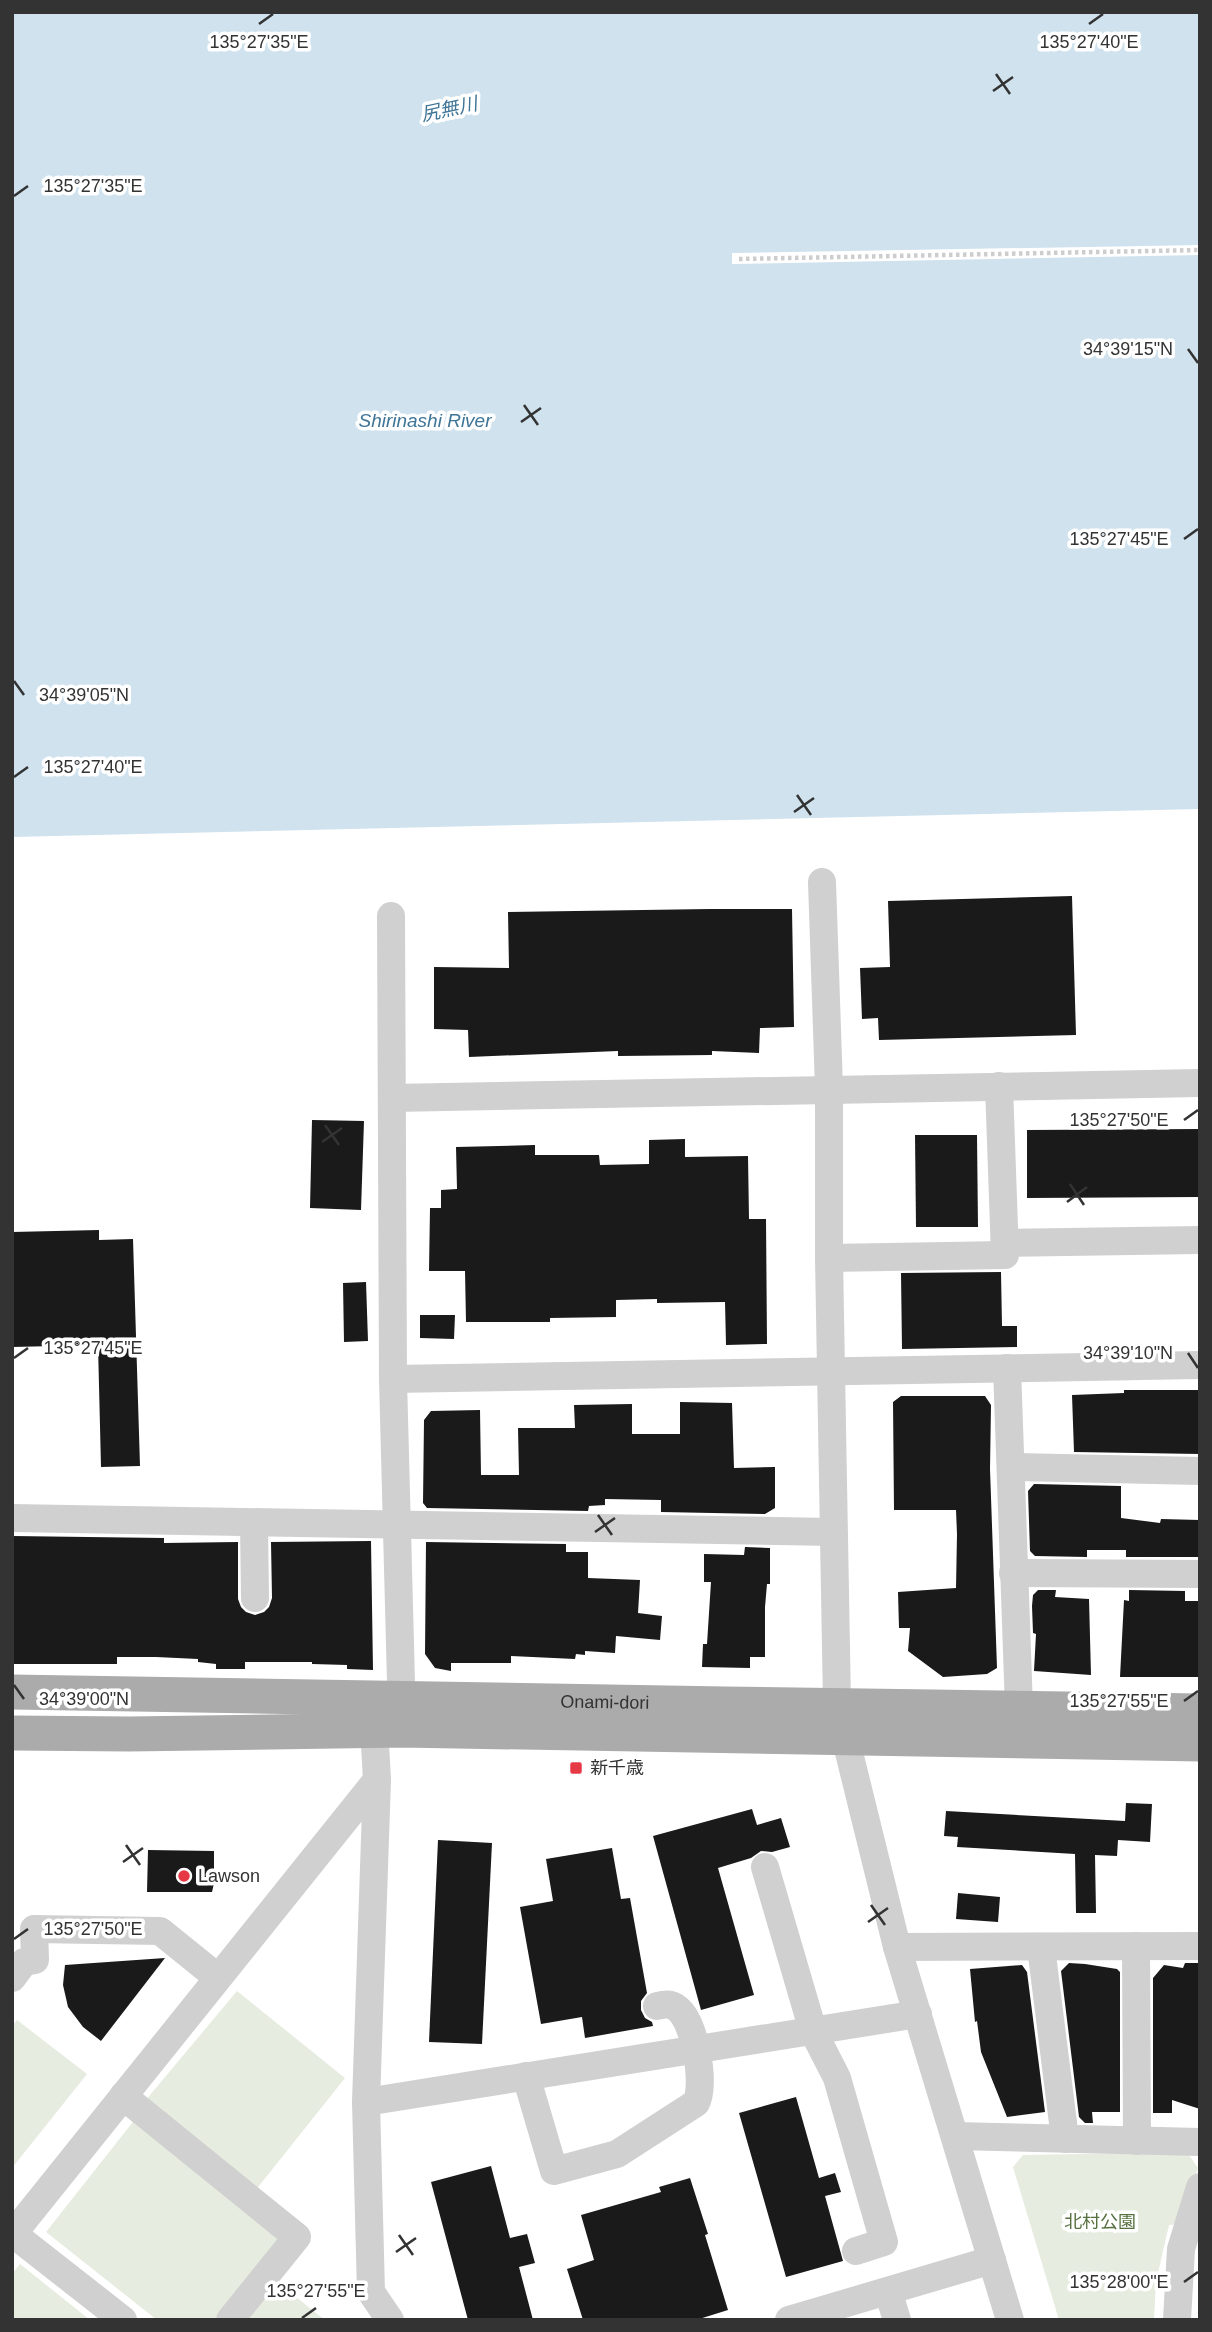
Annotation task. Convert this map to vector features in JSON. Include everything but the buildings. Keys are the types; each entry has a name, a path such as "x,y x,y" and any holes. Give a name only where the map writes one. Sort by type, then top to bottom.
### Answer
{"main road":[{"name":"Onami-dori","path":"12,1692 846,1740 1020,1739 1200,1744"},
{"name":"Onami-dori","path":"12,1733 129,1734 388,1715 837,1704 1200,1711"}],"street":[{"path":"822,881 829,1088 829,1258 837,1704 897,1947 1010,2320"},
{"path":"390,2320 371,2292 366,2102 377,1780 388,1715 396,1525 391,916"},
{"path":"393,1098 1200,1083"},
{"path":"829,1258 1005,1255 999,1086"},
{"path":"1005,1243 1200,1240"},
{"path":"393,1379 1200,1365"},
{"path":"1007,1368 1019,1708"},
{"path":"1012,1467 1200,1471"},
{"path":"12,1518 833,1532"},
{"path":"254,1522 255,1598"},
{"path":"1013,1573 1200,1574"},
{"path":"123,2320 13,2233 377,1780"},
{"path":"765,1867 813,2031 837,2078 884,2242 856,2251"},
{"path":"12,1978 24,1962 35,1960 34,1929 160,1931 217,1978"},
{"path":"1136,1946 1137,2141"},
{"path":"897,1947 1200,1946"},
{"path":"1041,1947 1065,2139"},
{"path":"526,2076 554,2171 617,2154 696,2103 702,2084 690,2027 685,2016 677,2007 669,2004 657,2006"},
{"path":"366,2102 918,2014"},
{"path":"123,2096 297,2237 230,2320"},
{"path":"955,2136 1200,2142"},
{"path":"1177,2320 1200,2187"},
{"path":"789,2320 992,2260"},
{"path":"888,2291 897,2320"}],"path":[{"path":"739,259 1200,250"}],"green space":[{"path":"237,1991 345,2078 255,2191 145,2101"},
{"path":"17,2020 87,2074 12,2168 12,2026"},
{"path":"136,2118 285,2238 219,2320 157,2320 46,2232"},
{"name":"北村公園","path":"1187,2152 1198,2168 1181,2224 1169,2225 1156,2282 1154,2320 1059,2320 1013,2167 1023,2155"},
{"path":"20,2264 90,2320 12,2320 12,2274"},
{"path":"277,2282 325,2320 247,2320"}],"water":[{"name":"Shirinashi River","path":"12,12 1200,12 1200,809 12,837"}],"pier":[{"path":"1200,245 1200,255 732,264 732,253"}],"place":[{"name":"新千歳","path":"576,1768"},
{"name":"Lawson","path":"184,1876"}],"water label":[{"name":"尻無川","path":"449,109"}]}
